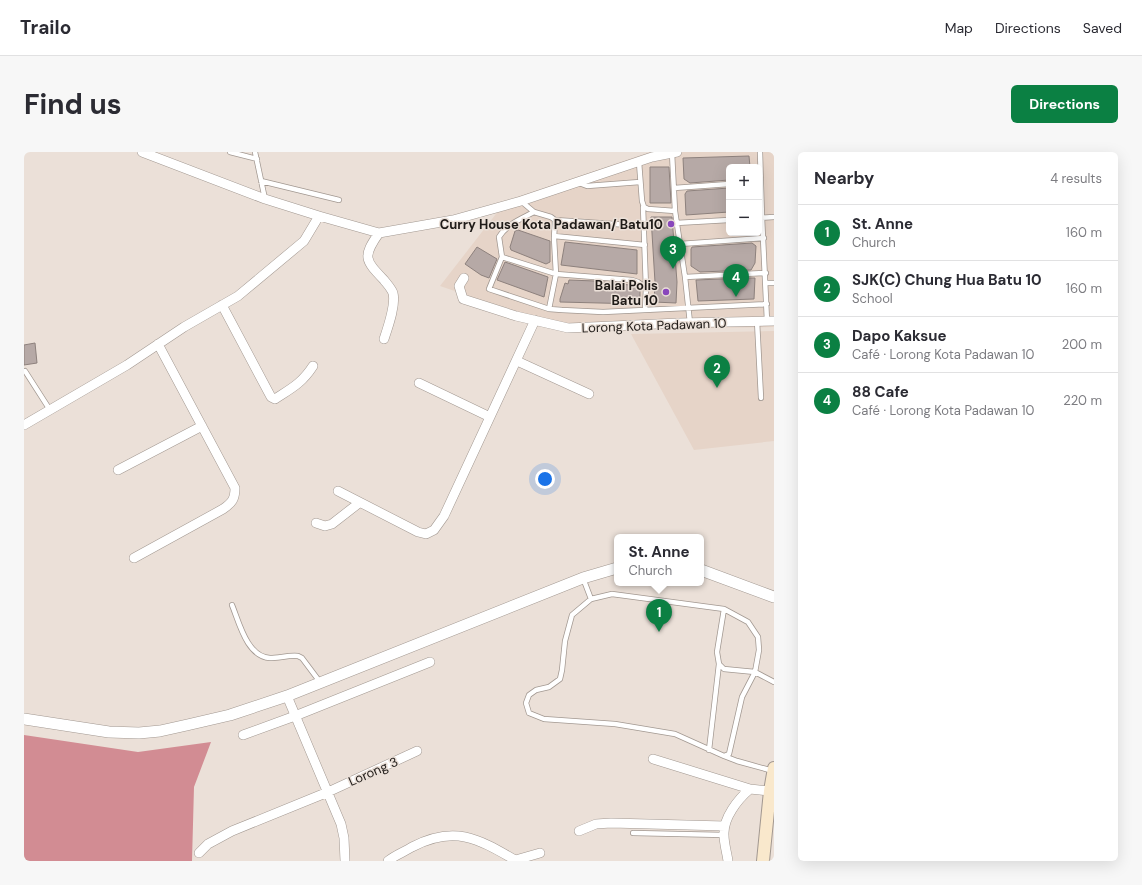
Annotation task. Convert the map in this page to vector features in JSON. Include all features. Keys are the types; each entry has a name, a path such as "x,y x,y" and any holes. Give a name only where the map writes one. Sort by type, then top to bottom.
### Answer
{"main road":[{"path":"763,861 770,791 774,770"}],"street":[{"path":"142,152 265,199 379,233 453,220 520,201 660,154 674,152"},
{"path":"24,425 95,384 184,327 238,296 304,241 319,216"},
{"path":"379,233 370,245 368,260 372,267 388,284 393,293 394,302 384,339"},
{"name":"Lorong Kota Padawan 10","path":"464,278 459,286 463,299 516,316 568,328 771,321"},
{"path":"222,305 270,397 275,399 295,386 306,377 313,366"},
{"path":"338,491 418,532 426,534 434,530 444,516 535,320"},
{"path":"134,558 223,509 231,504 235,496 235,488 158,344"},
{"path":"517,361 589,394"},
{"path":"419,383 490,417"},
{"path":"118,470 202,426"},
{"path":"316,524 324,526 332,524 359,503"},
{"path":"24,719 109,732 139,733 160,731 230,715 287,696 583,578 614,569"},
{"path":"704,571 774,597"},
{"path":"243,735 295,716 430,662"},
{"path":"287,696 341,824 344,838 345,861"},
{"name":"Lorong 3","path":"199,854 208,844 232,831 328,792 417,751"},
{"path":"653,759 750,788 770,791"},
{"path":"728,861 724,831 732,811 742,796 750,788"},
{"path":"579,832 596,824 611,823 724,831"},
{"path":"388,861 417,845 436,837 452,835 470,838 495,849 513,860 540,853"}],"lane":[{"path":"230,152 256,159"},
{"path":"255,152 265,199"},
{"path":"674,152 676,223 685,277 690,323"},
{"path":"760,152 760,164"},
{"path":"639,162 642,201 644,207 646,288 645,310"},
{"path":"261,181 338,200"},
{"path":"576,182 587,186 640,182"},
{"path":"674,188 726,184"},
{"path":"520,201 534,212 551,217 555,220 644,226"},
{"path":"644,207 648,209 675,211"},
{"path":"534,212 504,230 499,237 502,257 489,289 549,309 603,312 767,304"},
{"path":"762,218 774,217"},
{"path":"549,309 556,274 554,236 555,220"},
{"path":"676,223 726,220"},
{"path":"762,228 764,238 767,304 771,321"},
{"path":"554,236 645,245"},
{"path":"680,244 764,238"},
{"path":"502,257 556,274 632,280 638,282 646,288"},
{"path":"685,277 766,273"},
{"path":"766,283 774,283"},
{"path":"757,321 761,398"},
{"path":"25,372 50,410"},
{"path":"583,578 591,599"},
{"path":"724,756 729,754 742,697 755,672 759,650 758,637 748,622 724,608 612,594 591,599 572,615 565,641 560,679 549,686 536,690 529,695 526,704 528,713 544,719 615,724 675,734 709,750 724,756 737,761 774,770"},
{"path":"232,605 249,646 259,656 269,658 298,656 302,658 320,682"},
{"path":"709,750 719,664 717,658 724,608"},
{"path":"719,664 724,668 755,672 774,682"},
{"path":"633,833 724,831"}],"shaded area":[{"path":"650,152 774,152 774,327 569,330 440,286 506,201"},
{"path":"774,331 774,441 694,450 631,334"},
{"path":"24,735 138,752 211,742 194,787 192,861 24,861"}],"building":[{"path":"749,156 750,164 726,164 726,180 690,183 684,179 683,158"},
{"path":"650,167 669,167 671,203 650,203"},
{"path":"726,188 726,212 686,215 685,194 687,191"},
{"path":"651,217 672,217 677,282 676,303 654,302 655,282"},
{"path":"518,230 550,241 550,262 546,264 511,250 510,247 515,231"},
{"path":"565,242 637,250 637,274 561,265"},
{"path":"752,243 756,246 755,263 751,270 700,272 691,266 692,247"},
{"path":"477,247 497,259 489,278 481,275 465,264"},
{"path":"505,262 548,277 544,297 497,280"},
{"path":"755,278 754,299 698,301 696,280"},
{"path":"569,280 595,281 638,286 640,288 640,304 560,302 565,283 568,284"},
{"path":"35,343 37,363 24,365 24,345"}],"place":[{"name":"Curry House Kota Padawan/ Batu10","path":"671,224"},
{"name":"Dapo Kaksue","path":"673,269"},
{"name":"Balai Polis Batu 10","path":"666,292"},
{"name":"88 Cafe","path":"736,297"},
{"name":"SJK(C) Chung Hua Batu 10","path":"717,388"},
{"name":"St. Anne","path":"659,632"}]}
